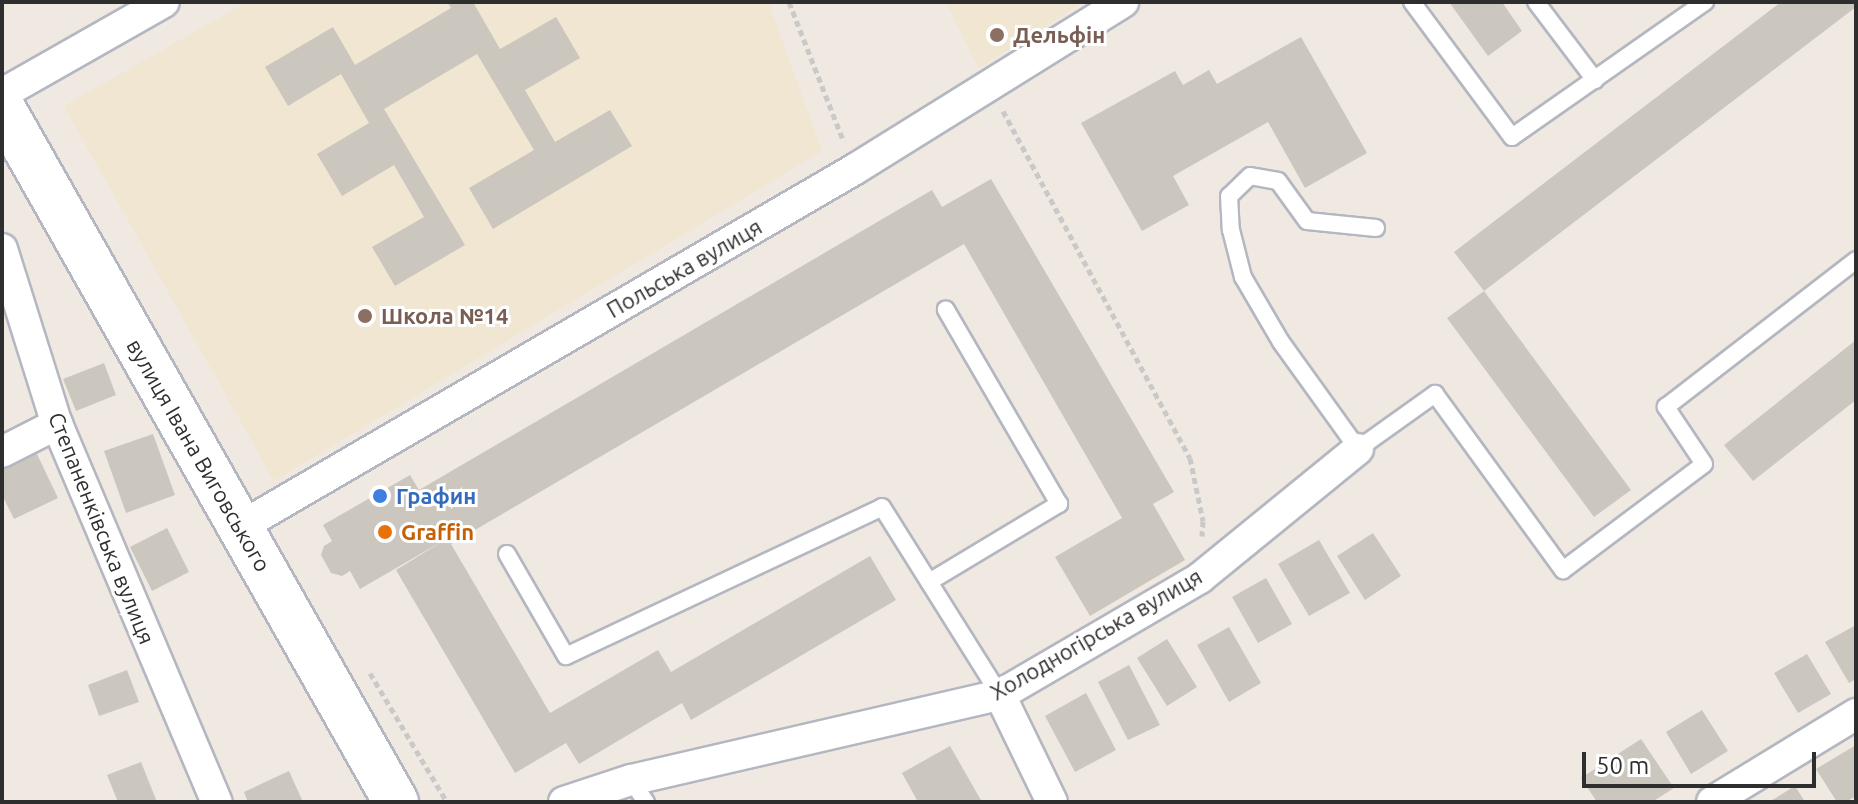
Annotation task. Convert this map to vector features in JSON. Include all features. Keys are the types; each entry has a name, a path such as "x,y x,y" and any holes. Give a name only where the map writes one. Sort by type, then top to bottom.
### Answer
{"main road":[{"name":"вулиця Івана Виговського","path":"2,107 396,802"}],"street":[{"path":"2,94 164,2"},
{"name":"Польська вулиця","path":"240,527 855,169 1123,2"},
{"name":"Степаненківська вулиця","path":"2,249 57,424 217,802"},
{"path":"2,452 57,424"},
{"name":"Холодногірська вулиця","path":"564,802 639,791 1000,695 1200,578 1358,449"},
{"path":"1000,695 1052,802"},
{"path":"1712,802 1856,714"}],"lane":[{"path":"1412,2 1512,137 1705,2"},
{"path":"1536,2 1595,80"},
{"path":"1376,228 1307,221 1278,181 1250,176 1229,196 1231,230 1243,277 1281,342 1358,449 1435,394 1563,570 1704,464 1666,407 1856,260"},
{"path":"929,582 1059,504 946,310"},
{"path":"507,554 566,656 882,507 1000,695"}],"path":[{"path":"789,2 855,169"},
{"path":"990,85 1190,458 1203,521 1200,578"}],"shaded area":[{"name":"Школа №14","path":"247,2 768,2 822,151 274,481 64,106"},
{"name":"Дельфін","path":"946,2 1084,2 979,68"}],"building":[{"path":"447,2 473,2 500,49 556,17 580,58 525,90 555,142 610,110 632,146 493,229 469,188 534,150 477,54 384,109 465,245 395,286 372,247 424,217 394,165 342,196 317,154 369,123 341,74 288,106 265,67 333,27 355,65 451,8"},
{"path":"1449,2 1502,2 1522,31 1488,56"},
{"path":"1781,2 1856,2 1856,7 1484,291 1454,252"},
{"path":"1301,37 1367,153 1305,188 1268,122 1173,176 1189,205 1142,231 1081,123 1175,71 1183,85 1209,70 1217,84"},
{"path":"991,179 1174,492 1153,504 1185,560 1090,616 1055,557 1122,518 964,244 451,544 550,713 658,650 671,672 870,556 896,600 691,720 682,703 579,764 566,743 515,773 396,570 448,538 360,589 350,571 342,576 331,573 321,555 324,546 332,541 323,525 410,475 419,490 932,190 942,207"},
{"path":"1484,291 1631,490 1594,517 1447,318"},
{"path":"1856,340 1856,400 1753,481 1724,445"},
{"path":"104,363 116,395 76,411 63,379"},
{"path":"153,434 175,495 126,513 104,451"},
{"path":"35,450 58,498 14,519 2,495 2,466"},
{"path":"167,528 189,572 152,591 130,547"},
{"path":"1373,533 1401,576 1365,600 1337,556"},
{"path":"1319,540 1350,593 1309,616 1278,564"},
{"path":"1266,578 1292,624 1258,643 1232,597"},
{"path":"1856,625 1856,679 1849,683 1825,642"},
{"path":"1229,627 1261,683 1229,702 1197,645"},
{"path":"1167,639 1197,687 1167,706 1137,658"},
{"path":"1807,654 1831,694 1798,713 1774,673"},
{"path":"1129,665 1160,725 1128,740 1098,682"},
{"path":"127,670 139,702 99,716 88,685"},
{"path":"1086,693 1116,750 1075,772 1045,716"},
{"path":"1702,710 1728,751 1691,774 1666,732"},
{"path":"1641,739 1674,788 1652,802 1597,802 1581,778"},
{"path":"1856,745 1856,796 1846,802 1837,802 1816,769"},
{"path":"950,746 982,802 918,802 902,773"},
{"path":"141,762 157,802 118,802 107,775"},
{"path":"289,771 303,802 248,802 244,792"},
{"path":"1795,786 1805,802 1769,802"}],"place":[{"name":"Дельфін","path":"997,35"},
{"name":"Школа №14","path":"365,316"},
{"name":"Графин","path":"380,496"},
{"name":"Graffin","path":"385,532"}]}
